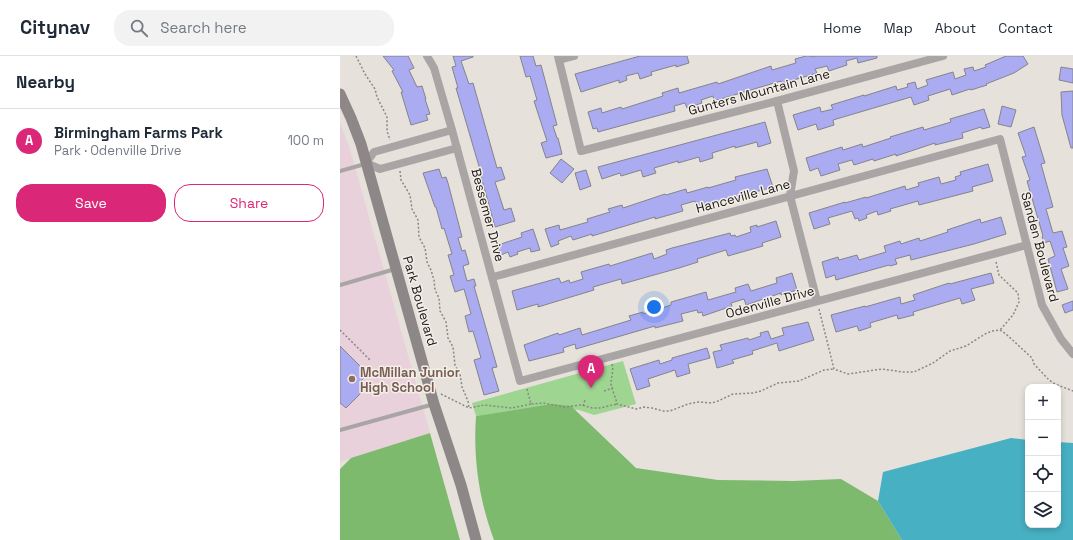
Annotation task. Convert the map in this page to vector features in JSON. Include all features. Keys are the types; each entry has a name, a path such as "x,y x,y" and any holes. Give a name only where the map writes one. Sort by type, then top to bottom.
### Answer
{"main road":[{"name":"Park Boulevard","path":"340,94 355,128 366,164 461,484 476,540"}],"street":[{"name":"Bessemer Drive","path":"427,56 434,68 452,130 520,381"},
{"path":"558,58 574,56"},
{"name":"Gunters Mountain Lane","path":"558,58 581,151 777,101 943,56"},
{"path":"777,101 794,171 790,196 818,305"},
{"path":"452,130 374,152 366,164 380,170 457,148"},
{"name":"Hanceville Lane","path":"492,277 1000,139"},
{"name":"Sanden Boulevard","path":"1000,139 1042,305 1061,339 1073,354"},
{"name":"Odenville Drive","path":"520,381 818,305 1027,245"}],"lane":[{"path":"340,171 366,164"},
{"path":"340,284 396,269"},
{"path":"340,430 436,399"}],"path":[{"path":"356,56 375,89 377,97 385,112 387,117 387,131 391,140"},
{"path":"400,171 401,180 410,195 412,209 418,220 419,237 425,248 427,262 431,270 435,290 439,298 440,311 446,322 448,338 453,346 454,366 460,374 462,387 468,401 468,408"},
{"path":"996,262 1000,275 1018,293 1019,302 1013,315 1000,330"},
{"path":"818,305 834,369"},
{"path":"340,330 371,361"},
{"path":"436,399 441,394 468,408 484,405 512,408 543,403 564,407 583,406 600,408 617,404 636,409 644,407 670,412 688,404 698,402 712,403 733,394 753,393 778,383 799,381 824,370 834,369 848,374 882,369 914,372 933,363 950,351 966,346 992,331 1000,330 1032,358 1034,364 1049,380 1073,391"},
{"path":"612,364 613,369 611,384 616,396 617,404"},
{"path":"604,391 612,388"},
{"path":"527,389 531,404"},
{"path":"583,406 585,400"}],"shaded area":[{"path":"340,123 349,146 430,433 340,462"}],"green space":[{"path":"623,361 636,404 594,415 579,410 544,406 476,416 472,403"},
{"path":"552,404 571,406 636,468 718,480 793,481 841,479 878,501 902,540 494,540 484,510 478,479 475,447 476,416"},
{"path":"430,433 460,540 340,540 340,469 351,458"}],"water":[{"path":"1011,438 1025,440 1025,528 1061,528 1061,442 1073,443 1073,540 902,540 878,501 883,472"}],"building":[{"path":"383,56 408,56 414,68 409,70 417,87 422,86 430,114 426,115 428,120 411,125 401,92 403,92 392,71 394,70"},
{"path":"453,56 473,56 461,61 469,84 473,83 497,168 501,167 505,179 495,182 504,210 511,208 515,221 495,227 456,88 458,88 452,67 456,66"},
{"path":"520,56 533,56 536,66 541,65 557,125 553,126 562,154 546,158 541,143 547,141 534,101 537,100 530,76 526,77"},
{"path":"640,56 687,56 689,63 651,72 652,75 640,79 638,73 626,76 627,80 619,83 619,80 581,92 575,74"},
{"path":"806,56 877,56 877,58 858,63 857,58 846,61 847,65 829,71 827,66 815,69 817,73 801,78 782,83 781,81 714,101 713,96 701,100 702,103 687,108 685,103 674,106 675,111 598,132 597,128 593,129 588,112 601,108 602,113 621,107 622,109 663,96 662,93 678,88 679,93 717,82 718,84 771,66 772,70 796,63 795,59"},
{"path":"1006,56 1023,56 1028,64 1014,73 986,84 987,85 971,90 970,89 952,95 950,89 928,96 929,100 914,105 911,97 833,120 834,125 818,130 816,124 798,130 793,115 820,107 821,112 833,109 831,105 896,86 897,90 908,87 907,84 915,82 917,89 928,85 926,80 953,72 955,79 966,75 964,69 973,67 974,71 986,67 985,65"},
{"path":"1061,67 1073,69 1073,83 1059,80"},
{"path":"1073,91 1073,148 1071,148 1062,115 1061,92"},
{"path":"1002,106 1016,110 1011,127 998,124"},
{"path":"984,109 990,127 982,129 981,127 962,133 963,138 935,145 935,143 896,156 896,154 854,165 852,160 838,164 840,170 821,176 818,168 810,171 806,158 842,147 843,150 862,144 863,147 923,127 924,130 951,122 950,119"},
{"path":"765,122 771,143 758,147 757,142 735,148 735,146 712,153 713,158 700,162 699,157 654,168 656,173 643,177 641,170 621,176 620,173 602,179 598,167"},
{"path":"1034,127 1045,163 1041,164 1053,207 1046,209 1053,233 1062,231 1067,247 1063,248 1069,266 1061,269 1068,289 1057,292 1048,259 1055,256 1050,241 1044,243 1042,237 1043,236 1027,181 1030,180 1022,157 1026,156 1018,133"},
{"path":"561,159 574,169 562,183 550,173"},
{"path":"988,164 993,181 972,187 973,191 919,205 918,201 890,209 891,211 878,215 877,211 866,215 867,218 859,221 858,218 855,219 852,211 828,218 830,224 814,229 809,213 905,186 906,190 919,186 918,183 939,177 941,184 956,180 955,177 961,175 960,172"},
{"path":"439,169 442,178 446,177 448,183 462,237 458,238 462,251 465,250 469,264 463,266 467,281 474,279 476,286 474,286 497,367 492,368 499,391 484,395 474,360 481,358 473,331 469,332 465,316 471,314 464,289 455,292 450,276 454,275 448,255 452,254 444,228 442,229 436,207 423,173"},
{"path":"767,169 773,187 697,208 695,201 681,205 683,211 655,219 655,217 592,236 592,234 573,240 571,236 558,241 559,244 551,247 545,229 559,225 560,230 588,222 587,219 610,212 608,209 622,205 623,208 665,194 666,195 686,189 687,193 708,188 736,180 735,177"},
{"path":"586,170 591,186 580,190 575,173"},
{"path":"1001,217 1006,234 911,260 910,255 895,259 897,264 836,280 835,275 826,278 822,262 838,257 839,260 857,255 859,260 886,252 884,246 900,241 901,244 919,238 920,241 980,219 981,223"},
{"path":"776,221 781,237 762,243 763,246 728,256 726,250 697,259 698,262 679,268 622,284 621,279 593,287 594,290 538,307 538,304 517,310 512,291 559,278 561,283 569,280 570,283 583,279 581,272 609,264 610,266 652,253 654,259 667,254 666,250 672,248 730,233 731,236 735,235 736,237 751,232 750,227 757,225 757,227"},
{"path":"533,229 540,250 531,252 530,248 517,252 518,254 510,257 508,252 501,255 498,245 522,237 521,233"},
{"path":"792,273 797,290 781,295 781,293 746,305 744,299 731,303 732,306 703,316 702,312 698,313 697,310 681,314 683,321 655,328 655,326 576,349 575,344 563,348 564,352 529,361 524,345 558,333 559,335 580,328 582,335 631,320 629,316 643,312 643,314 671,305 671,302 706,292 708,300 736,292 735,288 748,284 751,291 777,283 776,278"},
{"path":"991,273 994,283 971,289 975,300 962,304 960,298 913,312 914,315 898,319 897,315 870,323 871,327 859,331 857,326 836,332 831,315 900,297 901,304 915,300 913,295 949,283 950,284"},
{"path":"1073,301 1073,310 1065,313 1062,305"},
{"path":"808,322 814,340 779,351 777,343 752,351 753,354 732,360 734,363 717,368 713,352 722,350 720,345 748,338 749,340 761,336 760,333 768,331 771,339 784,335 782,328"},
{"name":"McMillan Junior High School","path":"340,346 362,368 360,370 366,376 361,381 367,387 346,408 340,403"},
{"path":"707,348 710,358 688,364 690,373 677,377 675,370 648,379 650,386 637,390 630,369 659,360 660,364 672,360 672,358"}],"place":[{"name":"McMillan Junior High School","path":"352,379"},
{"name":"Birmingham Farms Park","path":"591,388"}]}
